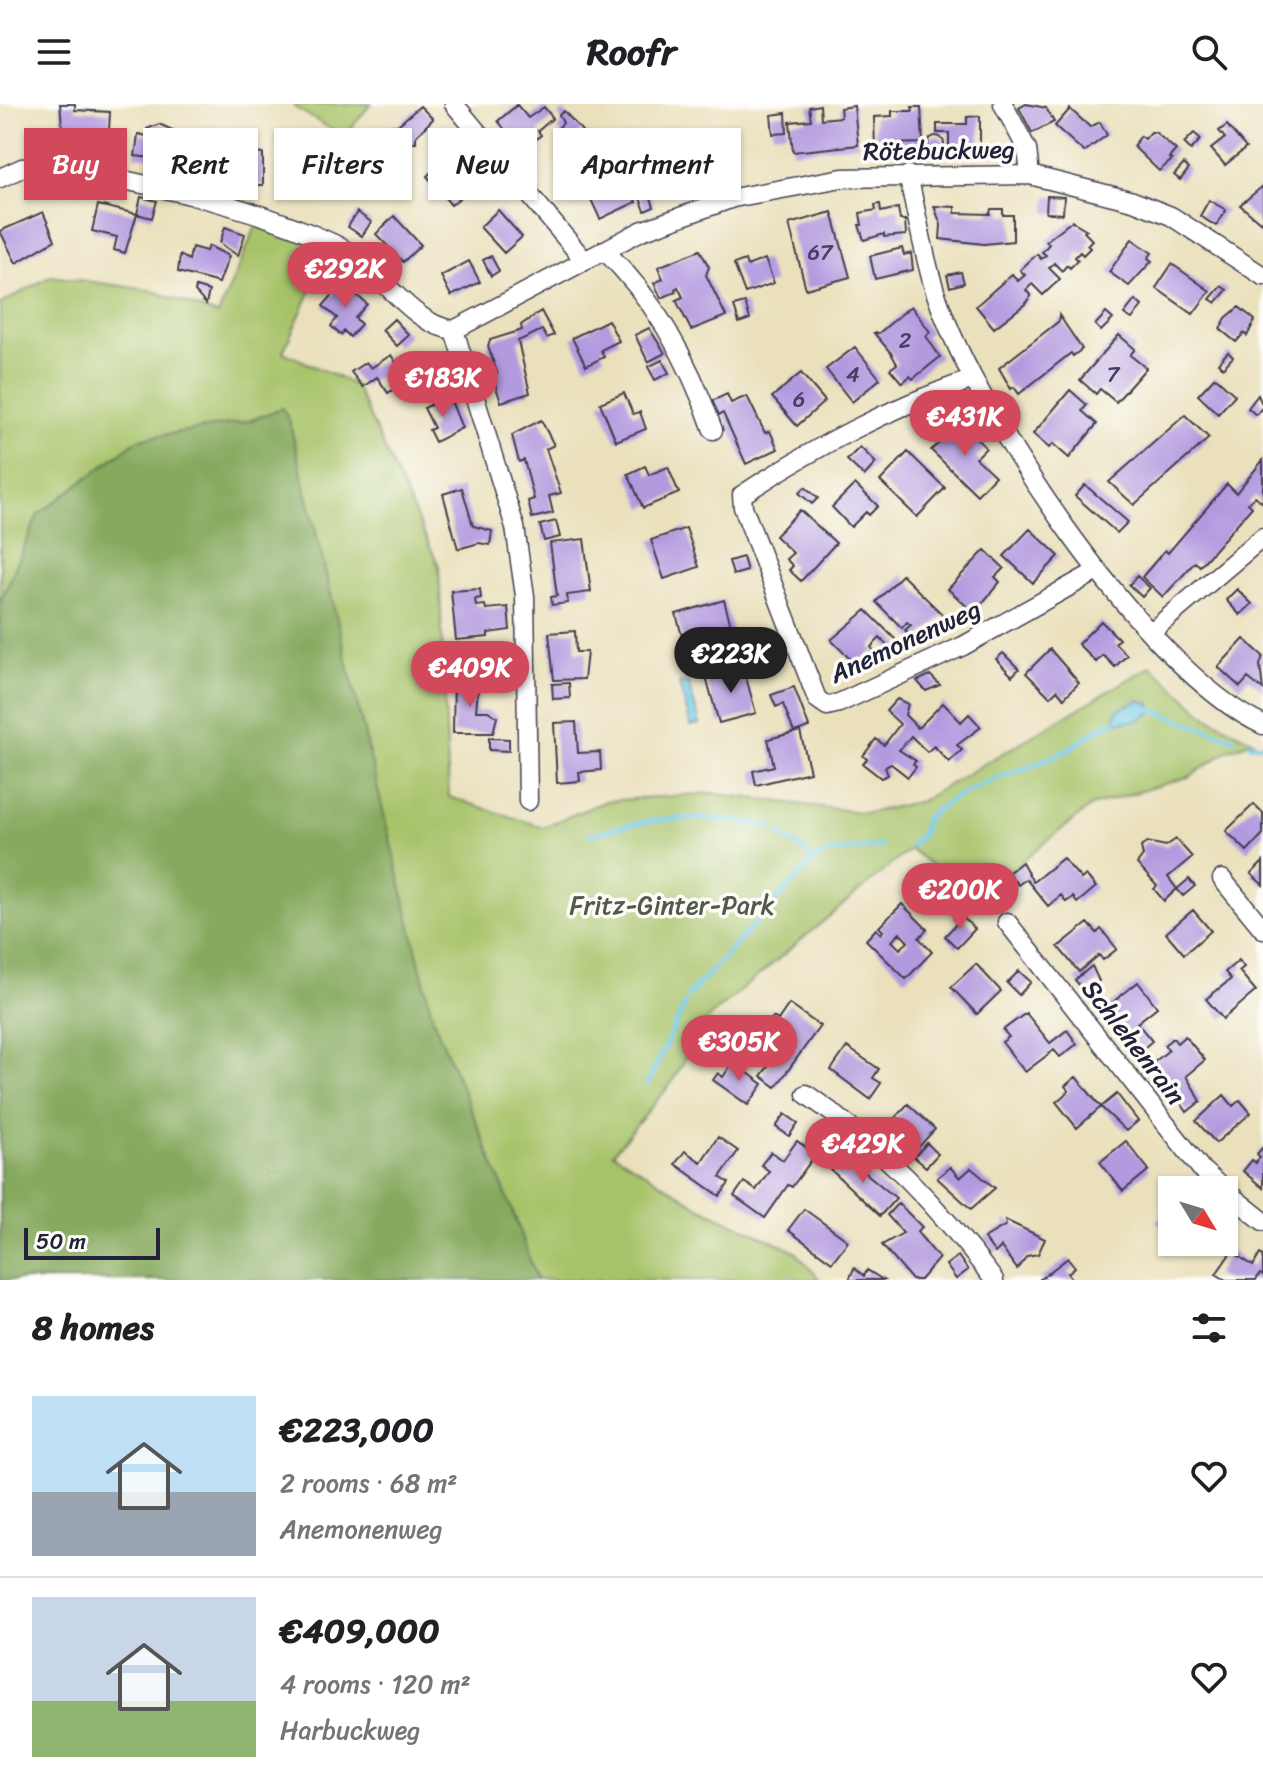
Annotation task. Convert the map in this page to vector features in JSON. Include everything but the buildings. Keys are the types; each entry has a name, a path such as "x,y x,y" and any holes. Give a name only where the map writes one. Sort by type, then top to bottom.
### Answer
{"street":[{"path":"454,104 584,260"},
{"path":"1003,104 1027,149 1030,175"},
{"path":"0,178 22,168 49,165 240,206 354,255 422,320 437,328 454,330 515,527 525,596 528,801"},
{"path":"908,175 932,282 973,379 1097,571 1166,651 1242,716 1263,725"},
{"name":"Rötebuckweg","path":"454,330 641,231 733,198 820,181 908,175 1030,175 1133,201 1171,216 1263,276"},
{"path":"604,250 628,276 671,335 713,430"},
{"name":"Anemonenweg","path":"973,379 917,398 848,429 742,495 743,507 778,603 817,699 827,706 839,703 963,646 1097,571"},
{"path":"1151,632 1263,537"},
{"path":"1222,879 1263,929"},
{"name":"Schlehenrain","path":"1007,922 1209,1176"},
{"path":"806,1094 851,1125 924,1192 994,1280"},
{"name":"Schlehenrain","path":"1238,1201 1263,1221"}],"green space":[{"path":"296,104 371,104 351,128 329,128 294,107"},
{"name":"Fritz-Ginter-Park","path":"259,219 330,248 283,352 355,385 439,566 449,797 543,827 606,801 711,793 868,813 921,801 1151,666 1206,716 1253,741 1228,750 1191,776 1091,806 975,899 910,849 709,1017 671,1084 613,1153 701,1208 796,1252 820,1280 537,1280 512,1209 433,1019 289,420 282,408 249,421 139,439 38,515 0,603 0,304 51,276 150,290 218,315"},
{"path":"282,408 289,420 433,1019 512,1209 537,1280 0,1280 0,603 38,515 139,439 249,421"}],"water":[{"path":"688,682 700,724 691,726 679,684"},
{"path":"1139,700 1151,704 1153,710 1145,718 1114,722 1117,710"}],"waterway":[{"path":"1153,710 1234,739"},
{"path":"911,846 923,832 925,819 941,806 975,788 1065,751 1114,722"},
{"path":"1250,744 1263,745"},
{"path":"589,835 638,823 680,818 772,826"},
{"path":"779,833 815,859"},
{"path":"688,996 815,859 832,852 881,846"},
{"path":"647,1085 685,1004"}]}
